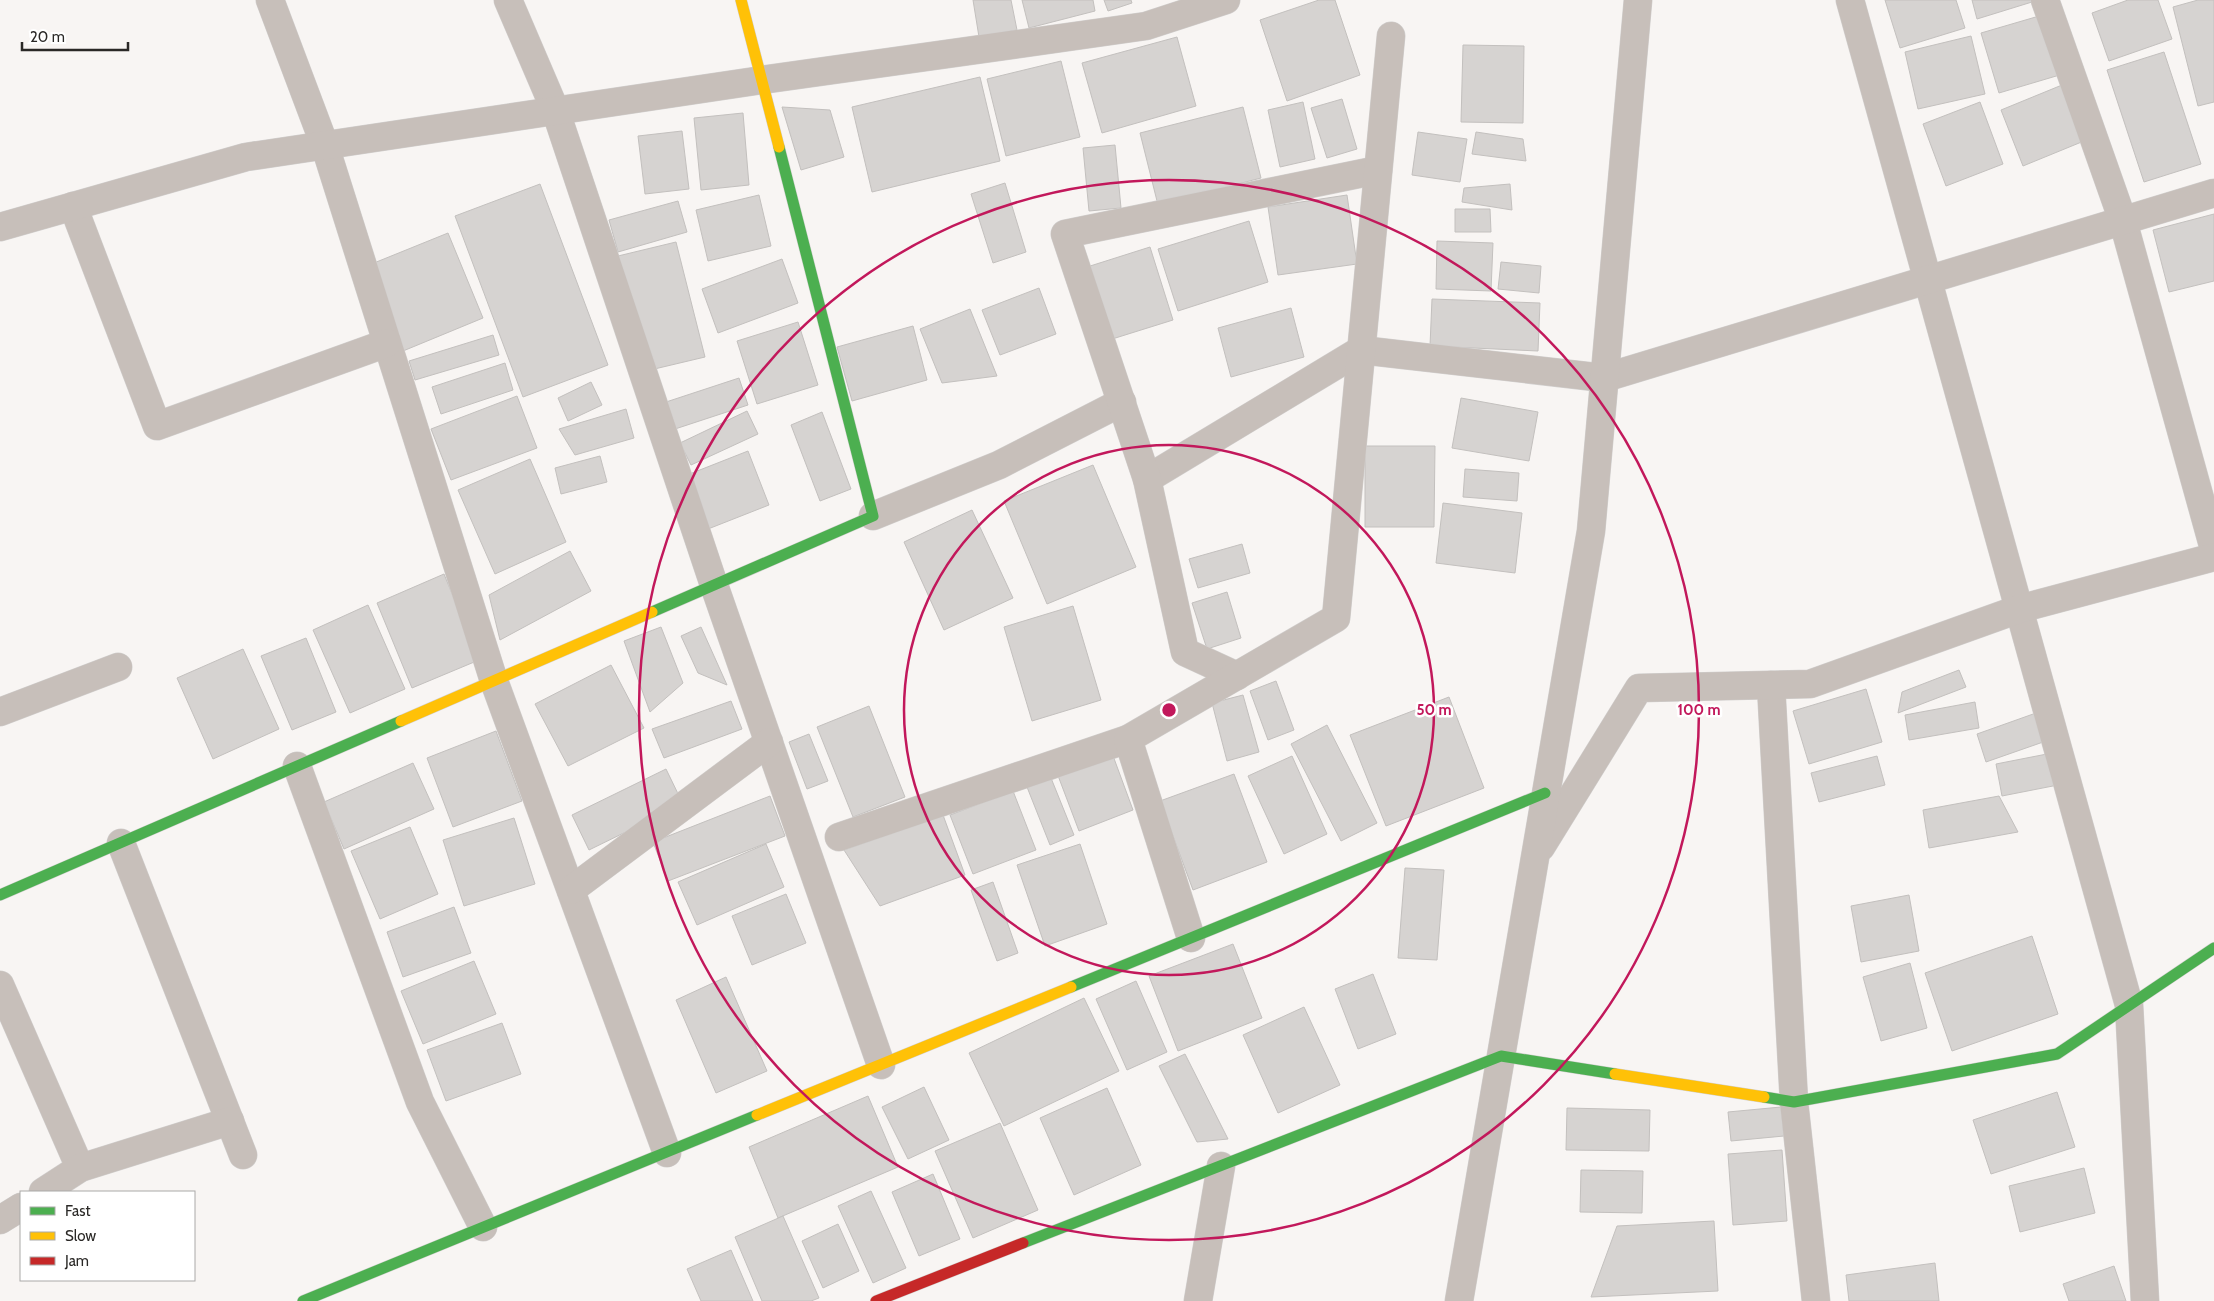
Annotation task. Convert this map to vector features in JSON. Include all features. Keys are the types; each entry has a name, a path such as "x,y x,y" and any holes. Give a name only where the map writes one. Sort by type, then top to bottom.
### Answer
{"street":[{"path":"270,0 325,146 494,681 667,1153"},
{"path":"508,0 556,112 714,585 881,1065"},
{"path":"741,0 873,516"},
{"path":"0,227 246,158 762,80 1146,26 1176,8 1226,0"},
{"path":"1459,1301 1591,530 1638,0"},
{"path":"1850,0 2129,1005 2145,1301"},
{"path":"2045,0 2123,221 2214,549"},
{"path":"839,837 1128,739 1336,618 1391,36"},
{"path":"1207,693 1185,652 1147,479 1065,234 1378,170"},
{"path":"1147,479 1361,350 1604,378 2214,193"},
{"path":"73,206 157,426 387,343"},
{"path":"0,895 873,516 999,465 1122,402"},
{"path":"1534,858 1639,688 1810,684 2019,609 2214,558"},
{"path":"1185,652 1237,676"},
{"path":"0,712 118,667"},
{"path":"1771,685 1794,1102 1816,1301"},
{"path":"1128,739 1191,938"},
{"path":"570,890 769,742"},
{"path":"297,766 420,1102 483,1227"},
{"path":"303,1301 1545,794"},
{"path":"121,843 243,1155"},
{"path":"876,1301 1501,1056 1794,1102 2056,1054 2214,948"},
{"path":"0,985 80,1168"},
{"path":"45,1191 80,1168 230,1121"},
{"path":"1198,1301 1221,1166"},
{"path":"0,1220 20,1207"}],"building":[{"path":"973,0 1011,0 1017,30 979,37"},
{"path":"1022,0 1093,0 1095,11 1029,28"},
{"path":"1104,0 1131,0 1132,3 1108,11"},
{"path":"1319,0 1335,0 1360,75 1287,101 1260,20"},
{"path":"1885,0 1956,0 1965,28 1900,48"},
{"path":"1972,0 2031,0 2032,2 1977,19"},
{"path":"2128,0 2158,0 2172,39 2109,61 2092,13"},
{"path":"2198,0 2214,0 2214,102 2198,106 2173,7"},
{"path":"2046,14 2063,74 1999,93 1981,33"},
{"path":"1971,36 1985,94 1918,109 1905,52"},
{"path":"1177,37 1196,106 1102,133 1082,63"},
{"path":"1463,45 1524,46 1523,123 1461,122"},
{"path":"2164,52 2201,164 2144,182 2107,70"},
{"path":"1061,61 1080,137 1006,156 987,79"},
{"path":"980,77 1000,161 872,192 852,107"},
{"path":"2062,85 2084,141 2023,166 2001,110"},
{"path":"1342,99 1357,149 1327,158 1311,108"},
{"path":"1303,102 1315,159 1280,167 1268,110"},
{"path":"1980,102 2003,164 1946,186 1923,124"},
{"path":"782,107 830,110 844,157 801,170"},
{"path":"1243,107 1261,178 1158,205 1140,133"},
{"path":"743,113 749,185 701,190 694,118"},
{"path":"682,131 689,189 645,194 638,136"},
{"path":"1418,132 1467,139 1460,182 1412,175"},
{"path":"1476,132 1523,139 1526,161 1472,154"},
{"path":"1115,145 1121,208 1089,211 1083,148"},
{"path":"1005,183 1026,252 993,263 971,194"},
{"path":"540,184 608,365 523,397 455,216"},
{"path":"1510,184 1512,210 1462,202 1464,188"},
{"path":"759,195 771,246 708,261 696,210"},
{"path":"1347,195 1357,264 1278,275 1268,207"},
{"path":"678,201 687,232 618,252 609,220"},
{"path":"1455,209 1490,209 1491,232 1455,232"},
{"path":"2214,214 2214,281 2169,292 2153,230"},
{"path":"1249,221 1268,282 1178,311 1158,249"},
{"path":"448,233 483,318 403,351 369,265"},
{"path":"1437,241 1493,243 1491,291 1436,289"},
{"path":"676,242 705,357 646,371 618,256"},
{"path":"1150,247 1173,320 1109,340 1087,267"},
{"path":"782,259 798,303 718,333 702,289"},
{"path":"1501,262 1541,266 1539,293 1498,289"},
{"path":"1039,288 1056,334 1000,355 982,310"},
{"path":"1432,299 1540,303 1538,351 1430,346"},
{"path":"1291,308 1304,357 1231,377 1218,328"},
{"path":"970,309 997,376 942,383 920,329"},
{"path":"798,322 818,385 757,404 737,341"},
{"path":"913,326 927,380 852,401 837,347"},
{"path":"493,335 499,355 415,380 409,361"},
{"path":"505,363 513,390 441,414 432,387"},
{"path":"739,378 748,405 672,430 663,403"},
{"path":"591,382 602,405 568,421 558,398"},
{"path":"517,396 537,448 451,480 431,429"},
{"path":"1461,398 1538,412 1529,461 1452,448"},
{"path":"626,409 634,438 575,455 559,429"},
{"path":"747,411 758,434 691,465 680,443"},
{"path":"822,412 851,489 820,501 791,425"},
{"path":"1365,446 1435,446 1434,527 1365,527"},
{"path":"748,451 769,505 708,529 687,475"},
{"path":"600,456 607,482 561,494 555,468"},
{"path":"530,459 566,542 495,574 458,490"},
{"path":"1093,465 1136,567 1047,604 1004,501"},
{"path":"1465,469 1519,473 1517,501 1463,497"},
{"path":"1443,503 1522,513 1515,573 1436,563"},
{"path":"972,510 1013,598 944,630 904,542"},
{"path":"1242,544 1250,573 1198,588 1189,559"},
{"path":"570,551 591,591 500,640 489,595"},
{"path":"444,574 479,660 412,688 377,603"},
{"path":"1227,592 1241,638 1207,649 1192,603"},
{"path":"368,605 405,689 350,713 313,630"},
{"path":"1073,606 1101,700 1032,721 1004,627"},
{"path":"661,627 683,683 650,712 624,641"},
{"path":"701,627 727,685 698,673 681,636"},
{"path":"306,638 336,712 292,730 261,656"},
{"path":"243,649 279,729 213,759 177,678"},
{"path":"611,665 644,728 568,766 535,704"},
{"path":"1959,670 1966,687 1898,713 1902,692"},
{"path":"1276,681 1294,730 1268,740 1250,691"},
{"path":"1866,689 1882,742 1809,764 1793,711"},
{"path":"1243,695 1259,752 1227,761 1212,703"},
{"path":"1449,697 1484,788 1386,826 1350,735"},
{"path":"731,701 742,729 664,758 652,729"},
{"path":"1975,702 1979,728 1909,740 1905,715"},
{"path":"869,706 905,797 853,817 817,727"},
{"path":"2036,713 2046,741 1986,762 1977,734"},
{"path":"1327,725 1377,823 1341,841 1291,744"},
{"path":"496,731 522,801 453,827 427,758"},
{"path":"809,734 828,781 807,789 789,742"},
{"path":"1112,753 1133,810 1079,831 1057,773"},
{"path":"2052,753 2058,785 2002,796 1996,764"},
{"path":"1292,756 1327,834 1284,854 1248,776"},
{"path":"1877,756 1885,785 1819,802 1811,773"},
{"path":"413,763 434,809 344,849 324,802"},
{"path":"666,769 683,804 589,850 572,815"},
{"path":"1234,774 1267,862 1193,890 1160,801"},
{"path":"1051,778 1074,835 1050,845 1027,787"},
{"path":"1013,791 1036,850 973,874 950,815"},
{"path":"770,796 785,836 668,881 653,842"},
{"path":"1999,796 2018,832 1929,848 1923,810"},
{"path":"943,815 965,875 880,906 844,850"},
{"path":"514,818 535,884 464,906 443,840"},
{"path":"410,827 438,894 380,919 351,851"},
{"path":"766,844 784,887 697,925 678,882"},
{"path":"1080,844 1107,924 1045,946 1017,865"},
{"path":"1405,868 1444,870 1437,960 1398,958"},
{"path":"993,882 1018,953 997,961 971,890"},
{"path":"786,894 806,943 752,965 732,916"},
{"path":"1909,895 1919,951 1861,962 1851,906"},
{"path":"454,907 471,953 403,977 387,932"},
{"path":"2032,936 2058,1014 1952,1051 1925,973"},
{"path":"1233,944 1262,1018 1178,1051 1149,976"},
{"path":"474,961 496,1014 423,1044 401,991"},
{"path":"1910,963 1927,1028 1881,1041 1863,977"},
{"path":"1373,974 1396,1034 1358,1049 1335,989"},
{"path":"726,977 767,1071 716,1093 676,1000"},
{"path":"1136,981 1167,1052 1127,1070 1096,999"},
{"path":"1084,998 1119,1071 1004,1126 969,1053"},
{"path":"1304,1007 1340,1085 1278,1113 1243,1035"},
{"path":"502,1023 521,1074 446,1101 427,1050"},
{"path":"1185,1054 1228,1139 1197,1142 1159,1066"},
{"path":"924,1087 949,1140 908,1159 882,1107"},
{"path":"1107,1088 1141,1165 1074,1195 1040,1118"},
{"path":"2057,1092 2075,1147 1991,1174 1973,1120"},
{"path":"868,1096 898,1167 778,1218 749,1147"},
{"path":"1781,1107 1784,1136 1731,1141 1728,1112"},
{"path":"1567,1108 1650,1110 1649,1151 1566,1150"},
{"path":"1000,1123 1038,1210 973,1238 935,1151"},
{"path":"1782,1150 1787,1221 1733,1225 1728,1154"},
{"path":"2084,1168 2095,1213 2020,1232 2009,1186"},
{"path":"1581,1170 1643,1171 1642,1213 1580,1212"},
{"path":"933,1174 960,1239 919,1256 892,1192"},
{"path":"871,1191 906,1268 873,1283 838,1206"},
{"path":"783,1216 819,1298 811,1301 762,1301 735,1237"},
{"path":"1714,1221 1718,1291 1591,1297 1617,1226"},
{"path":"838,1224 859,1271 823,1288 802,1241"},
{"path":"731,1250 753,1301 701,1301 687,1269"},
{"path":"1935,1263 1939,1301 1849,1301 1846,1275"},
{"path":"2114,1266 2126,1301 2069,1301 2063,1284"}],"traffic: fast":[{"path":"652,612 873,516 779,147"},
{"path":"0,895 401,721"},
{"path":"1071,987 1545,793"},
{"path":"1764,1097 1794,1102 2057,1054 2214,948"},
{"path":"1023,1243 1501,1056 1615,1074"},
{"path":"303,1301 757,1115"}],"traffic: slow":[{"path":"741,0 779,147"},
{"path":"401,721 652,612"},
{"path":"757,1115 1071,987"},
{"path":"1615,1074 1764,1097"}],"traffic: jam":[{"path":"876,1301 1023,1243"}]}
